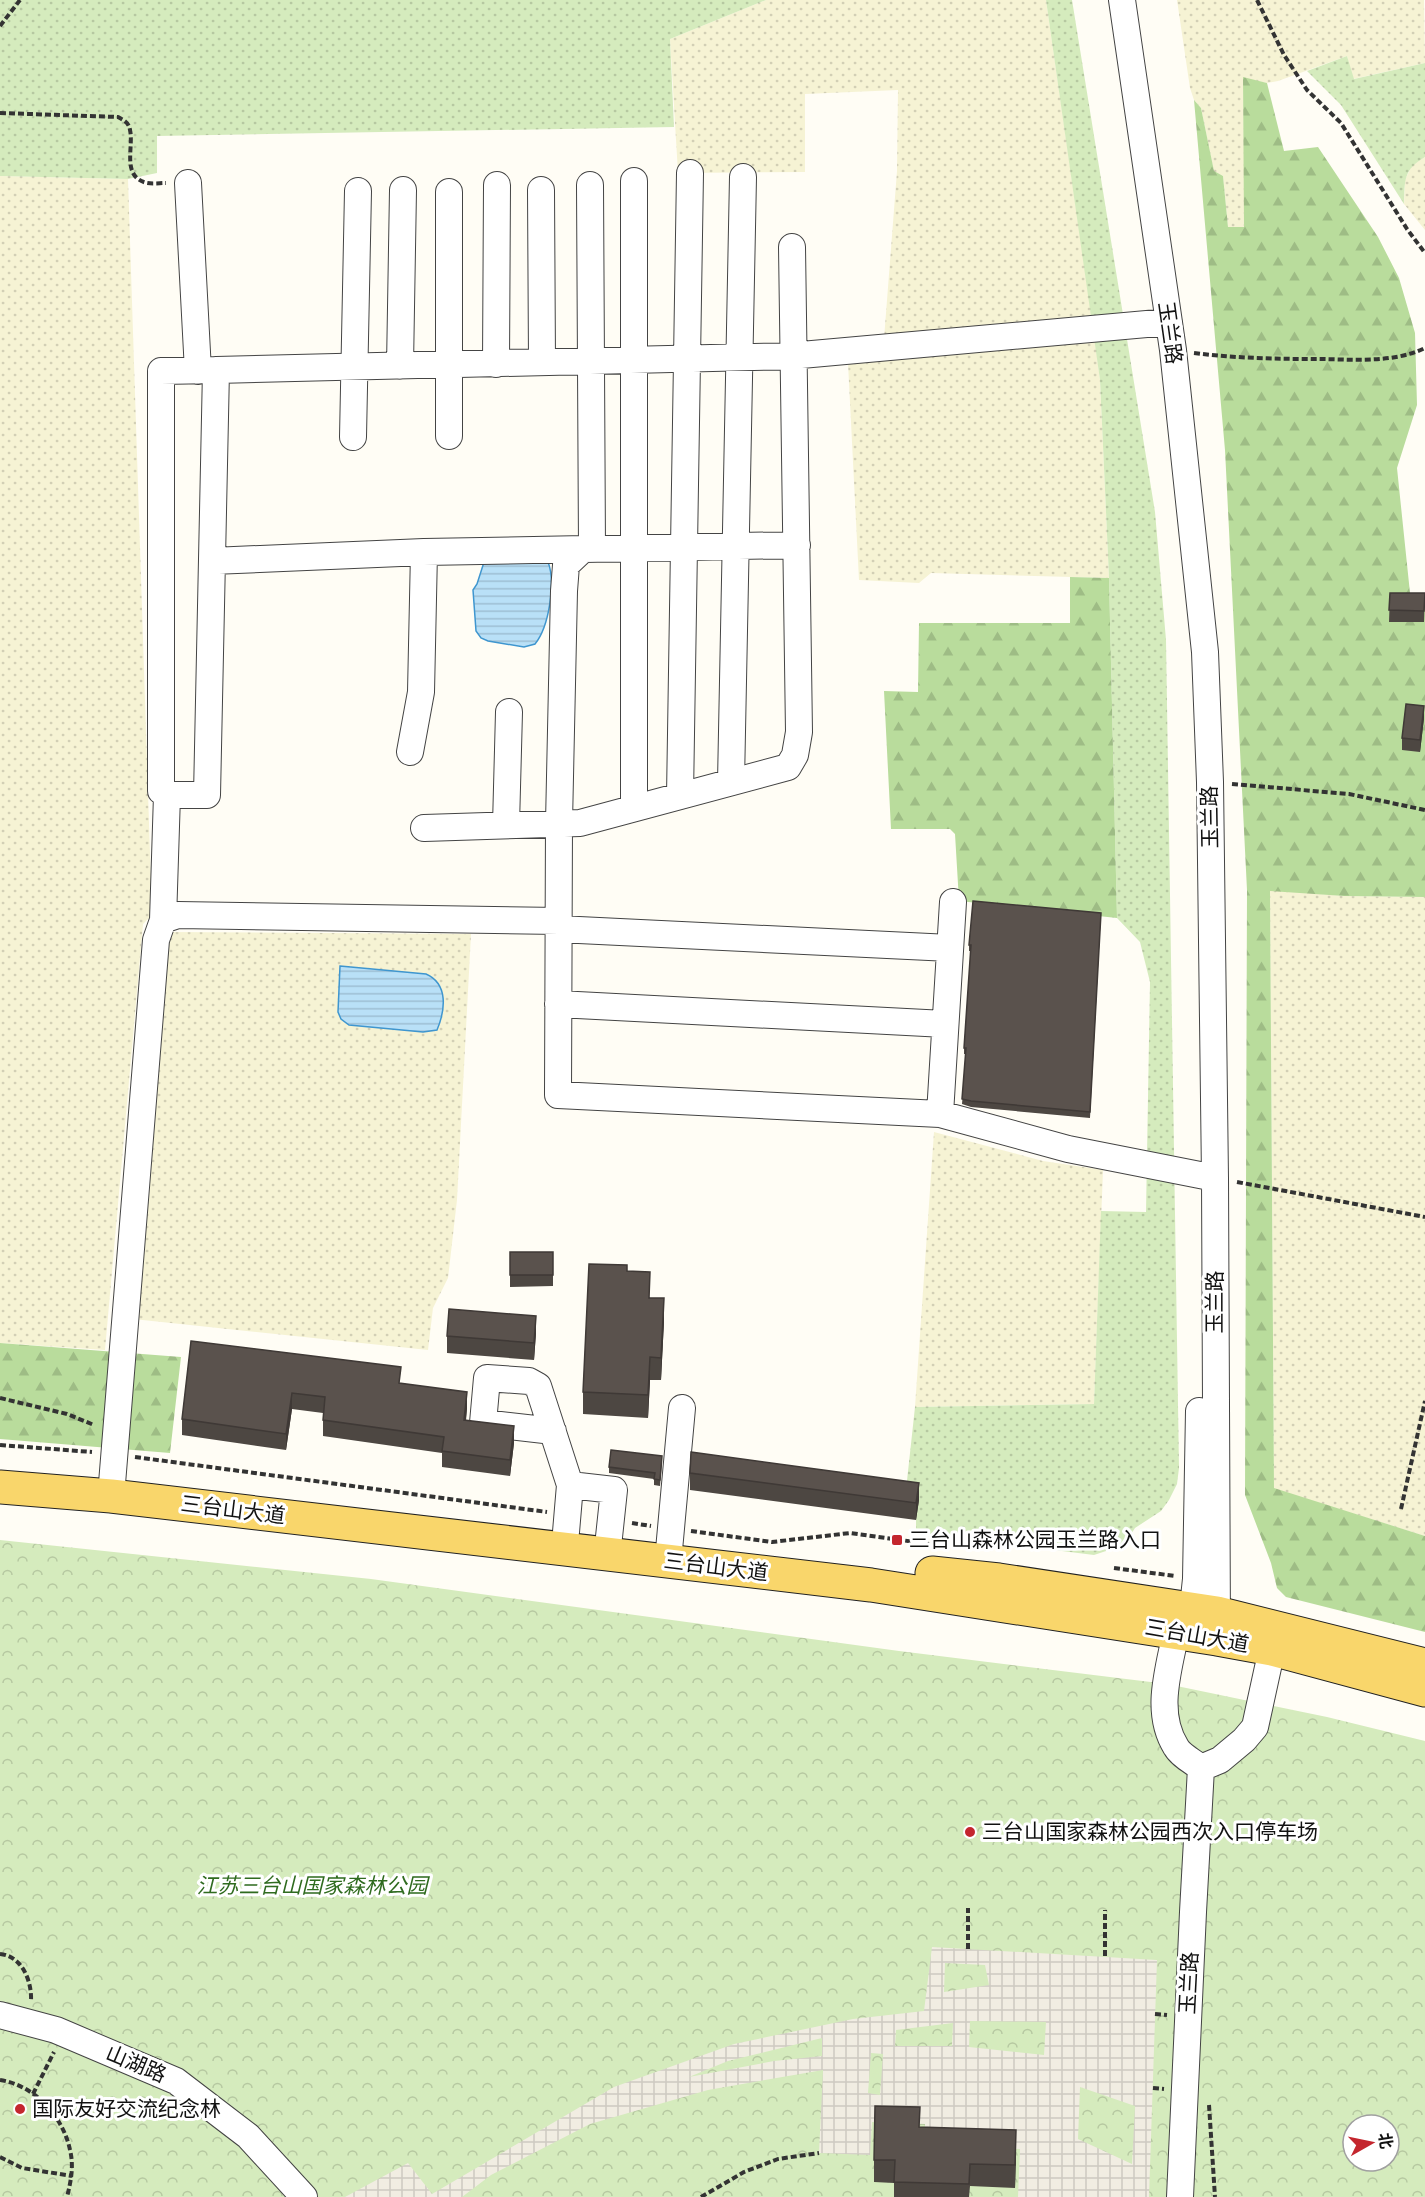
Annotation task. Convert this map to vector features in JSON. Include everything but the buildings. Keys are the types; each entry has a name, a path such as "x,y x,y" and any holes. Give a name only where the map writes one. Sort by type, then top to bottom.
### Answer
{"main road":[{"name":"三台山大道","path":"0,1469 112,1476 609,1537 668,1552"},
{"name":"三台山大道","path":"0,1487 112,1476 668,1552 871,1585 1198,1626 1425,1665"},
{"name":"三台山大道","path":"1198,1626 1272,1649 1425,1690"}],"street":[{"name":"玉兰路","path":"1106,0 1162,323 1173,350 1202,618 1210,782 1208,1176 1198,1626 1163,1701 1168,1729 1177,1749 1201,1768 1180,2197"},
{"name":"玉兰路","path":"1122,0 1162,323 1186,610 1192,696 1208,1176"},
{"path":"680,796 690,173"},
{"path":"731,782 743,177"},
{"path":"634,181 634,808"},
{"path":"188,183 207,371 212,561 207,795 167,795 160,792 161,371 207,371 793,356 1162,323"},
{"path":"496,364 497,185"},
{"path":"587,549 591,361 590,185"},
{"path":"400,366 403,190"},
{"path":"541,190 542,362"},
{"path":"353,437 358,191"},
{"path":"448,436 449,192"},
{"path":"424,828 580,823 788,767 795,754 799,732 792,247"},
{"path":"212,561 424,552 797,545"},
{"path":"587,549 566,565 564,591 559,823 558,1095 940,1114 1068,1149 1208,1176"},
{"path":"410,752 421,692 424,552"},
{"path":"506,825 509,712"},
{"path":"112,1476 156,940 164,920 167,795"},
{"path":"940,1114 953,902"},
{"path":"164,920 178,915 558,925 950,948"},
{"path":"558,1004 945,1024"},
{"path":"668,1552 682,1408"},
{"path":"553,1431 570,1485 566,1533"},
{"path":"570,1485 614,1490 609,1537"},
{"path":"1201,1768 1220,1760 1244,1740 1255,1727 1272,1649"},
{"name":"山湖路","path":"0,2015 63,2033 176,2081 248,2136 304,2197"}],"path":[{"path":"0,26 20,0"},
{"path":"1257,0 1284,55 1307,90 1341,123 1407,229 1425,253"},
{"path":"0,113 118,117 126,121 130,129 129,159 137,178 146,183 188,183"},
{"path":"1173,350 1231,358 1366,359 1412,354 1425,348"},
{"path":"1210,782 1349,794 1425,810"},
{"path":"1208,1176 1425,1217"},
{"path":"0,1398 67,1414 92,1423 104,1432 112,1476"},
{"path":"1401,1509 1425,1401"},
{"path":"968,1908 968,1949"},
{"path":"1105,1910 1105,1956"},
{"path":"0,1954 8,1955 17,1962 27,1976 31,2005 26,2022"},
{"path":"33,2094 63,2033"},
{"path":"0,2080 33,2094 47,2105 62,2126 70,2150 72,2176 67,2197"},
{"path":"701,2197 744,2172 778,2159 819,2153"},
{"path":"0,2157 22,2168 72,2176"}],"shaded area":[{"path":"766,0 1046,0 1092,319 884,339 897,171 898,90 805,94 805,172 678,173 670,39"},
{"path":"1177,0 1424,0 1425,63 1353,79 1347,56 1278,81 1267,83 1243,78 1245,227 1228,227 1223,176 1214,172 1201,108 1194,100 1190,88"},
{"path":"1425,157 1425,230 1404,204 1405,180 1412,165"},
{"path":"0,176 128,179 152,915 143,924 105,1350 0,1343"},
{"path":"1095,341 1100,380 1109,578 931,573 919,583 859,580 848,363"},
{"path":"1270,890 1345,896 1425,897 1425,1536 1274,1489"},
{"path":"166,932 471,934 457,1200 448,1278 433,1308 428,1350 133,1319"},
{"path":"934,1132 1043,1161 1103,1170 1094,1404 915,1407"},
{"path":"932,1947 1157,1960 1149,2197 1018,2197 1020,2149 925,2145 925,2124 872,2122 870,2155 819,2153 823,2070 708,2090 590,2124 491,2175 462,2197 345,2197 408,2163 432,2194 614,2087 734,2044 853,2019 924,2011","holes":["945,1963 985,1965 989,1985 944,1992","970,2021 1046,2022 1044,2055 969,2047","953,2023 952,2046 895,2046 896,2030","822,2038 822,2056 774,2061 689,2077 728,2061","871,2053 883,2054 880,2095 868,2093","1080,2087 1135,2106 1132,2164 1078,2139"]}],"green space":[{"path":"0,0 766,0 670,39 674,127 157,136 157,173 128,179 0,176"},
{"path":"1046,0 1072,0 1155,512 1166,640 1179,1468 1177,1484 1161,1511 1135,1528 1124,1545 1094,1555 916,1533 916,1520 905,1499 915,1407 1094,1404 1101,1211 1146,1212 1150,982 1140,942 1117,918 1109,578 1100,380"},
{"path":"1347,56 1354,79 1425,63 1425,157 1409,171 1404,204 1341,105 1307,71"},
{"path":"1243,77 1267,83 1284,151 1318,147 1378,237 1399,278 1415,333 1417,405 1397,468 1410,593 1425,594 1425,897 1344,896 1270,891 1274,1488 1425,1536 1425,1632 1286,1597 1277,1588 1271,1563 1245,1495 1247,890 1225,450 1194,100 1201,108 1214,171 1223,176 1228,227 1244,227"},
{"path":"1070,577 1109,578 1117,918 959,901 955,834 950,829 891,829 884,691 918,692 919,623 1070,623"},
{"path":"0,1343 181,1357 170,1453 0,1439"},
{"name":"江苏三台山国家森林公园","path":"0,1540 371,1579 899,1651 1167,1684 1327,1717 1425,1741 1425,2197 0,2197"}],"water":[{"path":"485,559 548,562 551,581 550,604 544,627 535,644 524,647 488,641 481,638 476,631 473,590"},
{"path":"340,966 426,974 433,978 439,984 443,999 442,1015 437,1030 423,1032 349,1025 341,1019 338,1012"}],"place":[{"name":"三台山森林公园玉兰路入口","path":"897,1540"},
{"name":"三台山国家森林公园西次入口停车场","path":"970,1832"},
{"name":"国际友好交流纪念林","path":"20,2109"}]}
